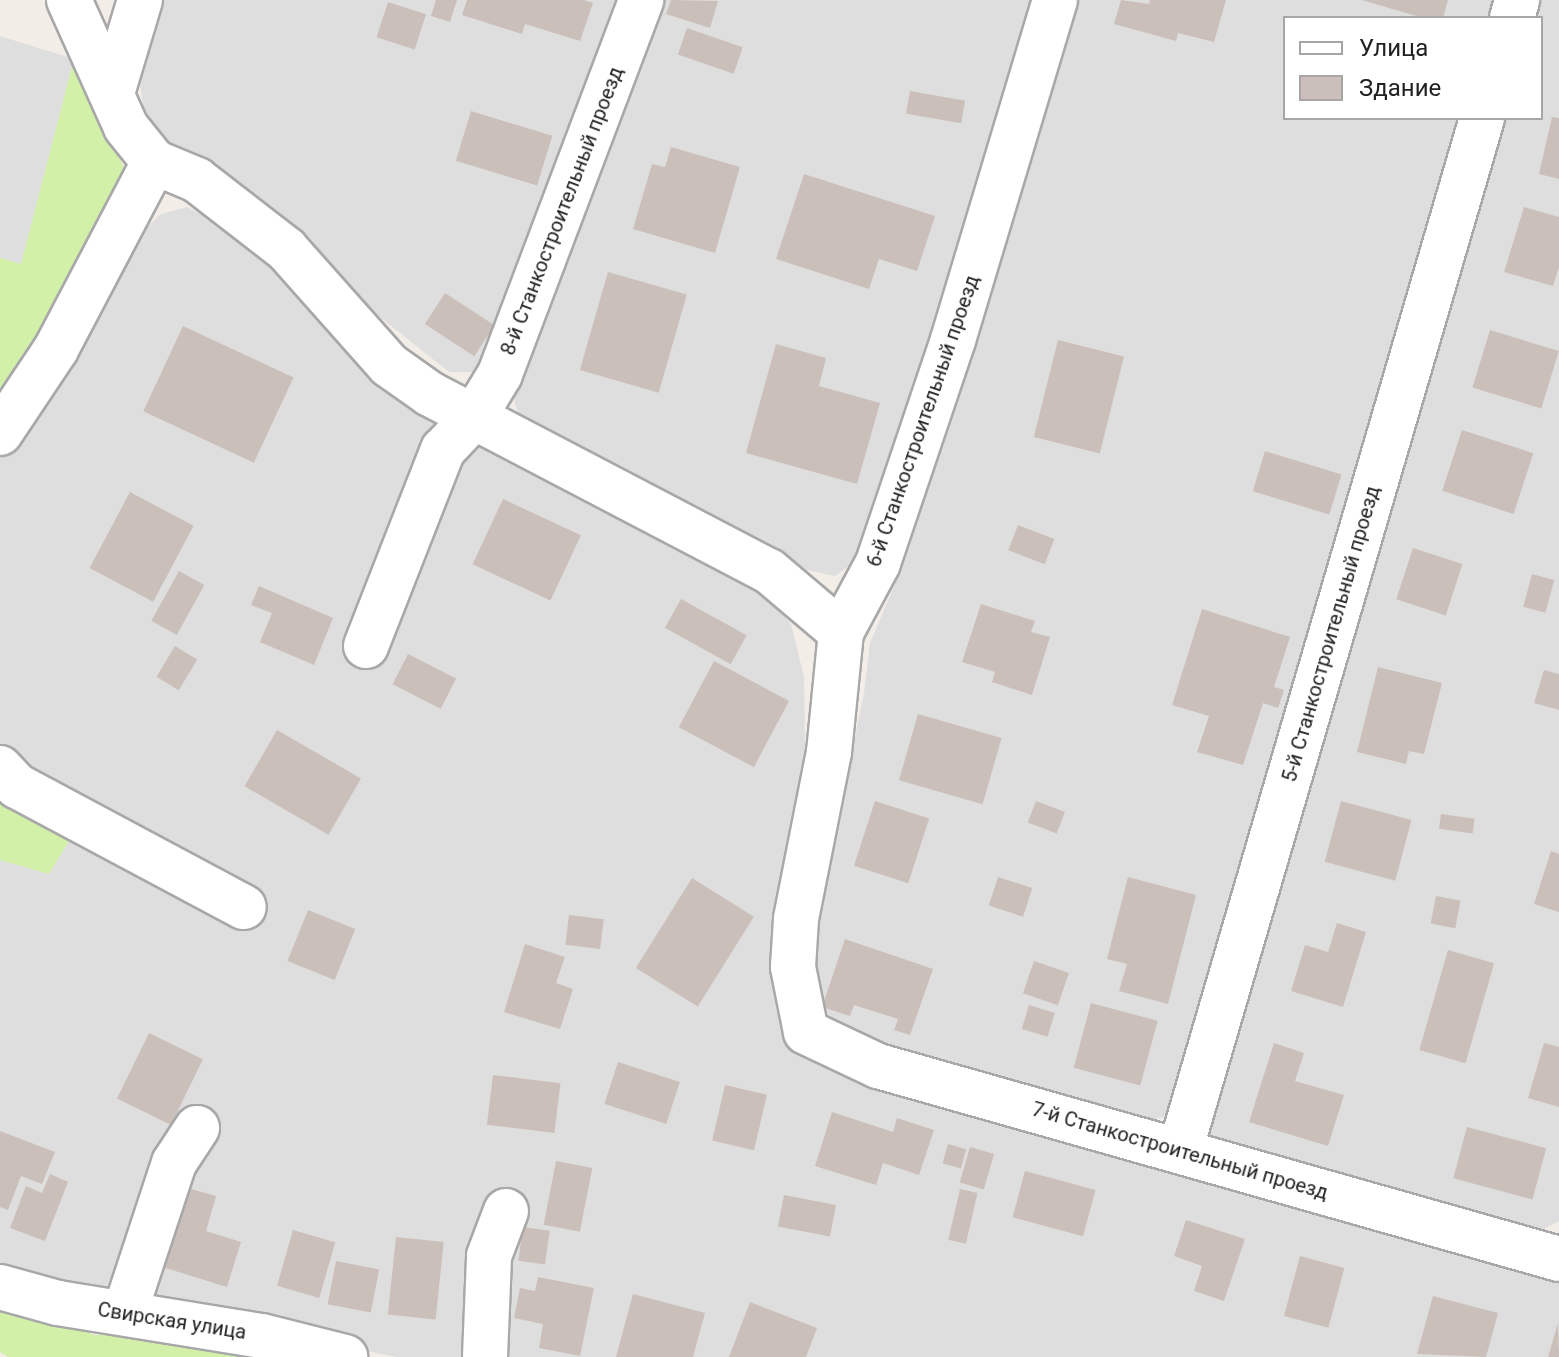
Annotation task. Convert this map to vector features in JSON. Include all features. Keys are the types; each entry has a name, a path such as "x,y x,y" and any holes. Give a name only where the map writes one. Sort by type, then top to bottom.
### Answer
{"street":[{"path":"69,0 113,90 126,127 154,162 197,180 286,249 389,365 474,417 708,535 769,571 841,632"},
{"path":"113,90 140,0"},
{"name":"8-й Станкостроительный проезд","path":"366,646 443,450 474,417 500,374 641,0"},
{"name":"6-й Станкостроительный проезд","path":"806,1032 793,967 796,919 829,752 841,632 878,563 953,340 1055,0"},
{"name":"5-й Станкостроительный проезд","path":"1180,1151 1481,120"},
{"path":"0,433 56,349 154,162"},
{"path":"0,768 17,786 244,907"},
{"name":"7-й Станкостроительный проезд","path":"806,1032 878,1066 1559,1259"},
{"path":"125,1312 174,1163 197,1128"},
{"path":"485,1357 489,1256 506,1211"},
{"name":"Свирская улица","path":"0,1287 58,1303 262,1336 345,1357"}],"shaded area":[{"path":"157,0 623,0 490,360 475,372 449,372 376,314 301,234 169,142 144,112 140,83"},
{"path":"658,0 1034,0 934,330 856,561 835,576 807,570 726,522 518,414 512,393"},
{"path":"1073,0 1495,0 1490,16 1283,16 1283,120 1459,120 1168,1116 1154,1119 889,1048 823,1017 808,965 864,693 870,643 901,570"},
{"path":"1529,0 1559,0 1559,1221 1540,1231 1209,1138 1203,1122 1493,120 1543,120 1543,16 1525,16"},
{"path":"0,36 74,59 21,265 0,258"},
{"path":"187,207 234,231 312,302 757,586 791,624 804,677 805,747 773,975 787,1044 813,1059 1559,1283 1559,1357 397,1357 63,1293 0,1268 0,860 32,777 0,747 0,452 69,354 145,229 161,214"}],"green space":[{"path":"74,59 129,179 0,395 0,258 21,264"},
{"path":"0,747 32,777 88,809 49,874 0,860"},
{"path":"0,1300 51,1315 94,1335 161,1335 291,1357 8,1357 0,1352"}],"building":[{"path":"436,0 457,0 450,22 431,16"},
{"path":"467,0 584,0 593,3 580,41 525,24 522,34 462,15"},
{"path":"671,0 718,1 710,28 666,14"},
{"path":"1121,0 1149,4 1150,0 1226,0 1214,42 1178,33 1176,41 1114,24"},
{"path":"1362,0 1448,0 1444,16 1416,16"},
{"path":"388,2 426,14 415,50 377,37"},
{"path":"687,28 743,47 734,74 678,54"},
{"path":"910,91 965,101 961,123 906,114"},
{"path":"471,111 552,136 537,186 456,161"},
{"path":"1552,117 1559,118 1559,179 1539,174"},
{"path":"671,147 740,167 715,253 633,229 652,164 665,167"},
{"path":"804,174 935,216 917,271 879,259 869,289 776,259"},
{"path":"1524,207 1559,217 1559,267 1553,286 1504,272"},
{"path":"608,272 687,295 659,393 580,370"},
{"path":"445,293 494,325 474,356 425,324"},
{"path":"183,326 294,378 254,463 143,411"},
{"path":"1490,330 1559,351 1541,408 1472,387"},
{"path":"1058,340 1124,356 1100,453 1034,437"},
{"path":"776,344 826,358 819,386 880,403 857,484 746,453"},
{"path":"1462,430 1533,453 1514,514 1442,491"},
{"path":"1265,451 1342,474 1329,515 1253,491"},
{"path":"130,492 194,526 153,602 90,568"},
{"path":"503,499 581,535 551,601 473,564"},
{"path":"1018,525 1054,539 1045,564 1008,550"},
{"path":"1413,548 1462,564 1446,615 1396,599"},
{"path":"179,571 204,585 177,635 151,621"},
{"path":"1532,574 1554,580 1545,613 1523,607"},
{"path":"259,586 333,618 314,665 260,642 272,613 251,605"},
{"path":"681,599 747,635 731,664 665,628"},
{"path":"981,604 1035,621 1031,632 1050,637 1032,695 992,682 995,672 962,662"},
{"path":"1202,609 1290,637 1274,687 1284,690 1278,708 1263,703 1243,765 1197,752 1209,716 1172,705"},
{"path":"175,646 197,659 179,690 156,677"},
{"path":"408,654 456,679 441,709 393,684"},
{"path":"714,661 789,701 754,767 679,727"},
{"path":"1378,667 1442,683 1424,754 1409,751 1406,764 1357,752"},
{"path":"1544,670 1559,674 1559,710 1534,703"},
{"path":"918,714 1002,738 983,804 899,780"},
{"path":"277,730 361,778 329,835 244,786"},
{"path":"875,801 929,819 908,883 854,866"},
{"path":"1036,801 1065,812 1057,834 1028,822"},
{"path":"1341,801 1412,820 1395,881 1325,862"},
{"path":"1441,814 1475,819 1473,834 1439,829"},
{"path":"1551,851 1559,854 1559,912 1534,904"},
{"path":"998,877 1032,888 1023,917 989,906"},
{"path":"1128,877 1196,895 1168,1004 1119,991 1127,964 1107,959"},
{"path":"692,878 754,917 698,1007 636,968"},
{"path":"1436,896 1461,901 1455,928 1431,923"},
{"path":"308,910 355,929 335,980 287,961"},
{"path":"569,915 604,919 600,949 565,945"},
{"path":"1337,923 1366,932 1343,1007 1291,991 1305,945 1328,952"},
{"path":"845,939 933,969 910,1035 894,1030 898,1019 854,1005 850,1016 822,1007"},
{"path":"525,944 565,957 556,983 573,989 560,1029 504,1012"},
{"path":"1448,950 1494,963 1465,1063 1419,1050"},
{"path":"1034,961 1069,973 1058,1005 1023,993"},
{"path":"1091,1003 1158,1021 1140,1086 1074,1068"},
{"path":"1029,1005 1055,1013 1048,1037 1022,1029"},
{"path":"149,1033 203,1059 171,1125 117,1099"},
{"path":"1274,1043 1304,1053 1295,1081 1344,1095 1328,1146 1249,1122"},
{"path":"1544,1043 1559,1047 1559,1107 1528,1098"},
{"path":"618,1062 680,1082 666,1124 604,1104"},
{"path":"493,1075 560,1083 554,1133 487,1125"},
{"path":"725,1085 767,1095 754,1150 712,1141"},
{"path":"832,1112 893,1132 897,1118 934,1130 919,1175 883,1163 876,1185 815,1166"},
{"path":"1467,1127 1546,1148 1532,1199 1453,1178"},
{"path":"0,1131 55,1152 42,1184 21,1176 8,1210 0,1207"},
{"path":"948,1144 966,1149 961,1168 942,1163"},
{"path":"970,1147 994,1154 984,1189 960,1183"},
{"path":"556,1161 592,1168 580,1232 544,1225"},
{"path":"1025,1171 1096,1190 1083,1236 1013,1217"},
{"path":"50,1174 68,1182 45,1241 10,1228 26,1186 42,1193"},
{"path":"181,1186 216,1196 206,1231 241,1242 227,1287 156,1265"},
{"path":"960,1189 978,1193 966,1244 948,1240"},
{"path":"784,1195 836,1205 830,1237 778,1226"},
{"path":"1186,1220 1245,1239 1224,1301 1194,1291 1202,1266 1174,1256"},
{"path":"523,1227 550,1231 545,1264 518,1261"},
{"path":"293,1230 335,1242 319,1298 277,1286"},
{"path":"396,1237 444,1242 436,1320 388,1315"},
{"path":"1300,1256 1344,1268 1328,1328 1284,1316"},
{"path":"336,1261 379,1269 371,1313 328,1304"},
{"path":"538,1277 594,1288 580,1356 539,1348 543,1324 514,1318 520,1288 535,1291"},
{"path":"633,1294 705,1313 693,1357 616,1357"},
{"path":"1433,1296 1498,1313 1486,1357 1417,1354"},
{"path":"750,1302 817,1328 806,1357 729,1357"},
{"path":"1558,1323 1559,1357 1548,1357"}]}
